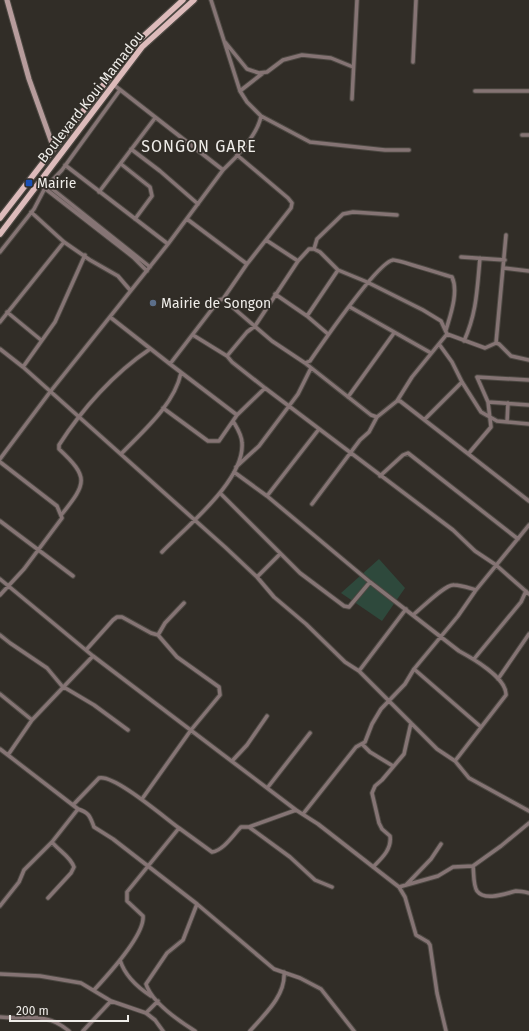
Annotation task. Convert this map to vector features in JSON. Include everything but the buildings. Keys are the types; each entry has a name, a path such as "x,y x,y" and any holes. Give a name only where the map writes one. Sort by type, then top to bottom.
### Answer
{"main road":[{"name":"Boulevard Koui Mamadou","path":"0,218 136,43 183,0"},
{"name":"Boulevard Koui Mamadou","path":"0,234 142,47 194,0"}],"street":[{"path":"8,0 28,79 54,149"},
{"path":"211,0 240,91 247,102 261,116 310,142 385,150 409,150"},
{"path":"352,99 357,0"},
{"path":"413,62 416,0"},
{"path":"224,42 247,69 263,73"},
{"path":"240,91 283,60 302,55 331,58 353,67"},
{"path":"114,85 223,170"},
{"path":"0,252 31,212 46,187 120,90"},
{"path":"475,91 529,91"},
{"path":"0,459 50,392 130,290 147,271 223,170 253,134 261,116"},
{"path":"99,192 155,118"},
{"path":"522,135 529,135"},
{"path":"131,149 160,171 198,204"},
{"path":"170,364 219,300 223,299 247,264 291,208 292,203 288,198 237,155"},
{"path":"121,164 150,187 152,192 152,196 135,219"},
{"path":"64,165 168,244"},
{"path":"40,181 133,257 147,271"},
{"path":"46,187 150,267"},
{"path":"31,212 64,242 118,276 130,290"},
{"path":"314,249 317,239 343,214 353,212 397,215"},
{"path":"187,219 247,264"},
{"path":"496,343 506,235"},
{"path":"266,240 298,261"},
{"path":"0,322 64,242"},
{"path":"227,356 247,332 255,326 298,261 309,249 314,249 320,252 338,270 367,282 423,310 441,321 446,332 464,341 485,348 496,343"},
{"path":"22,367 55,322 85,255"},
{"path":"461,257 504,260"},
{"path":"464,341 473,321 480,258"},
{"path":"305,363 310,361 328,334 350,307 367,282 388,262 398,260 419,268 452,277 454,293 451,315 446,332 439,344 412,377 397,401 377,417 369,432 350,453 312,504"},
{"path":"504,268 529,271"},
{"path":"307,316 338,270"},
{"path":"275,294 307,316 328,334"},
{"path":"223,299 278,345 305,363 371,415 377,417"},
{"path":"350,307 432,353"},
{"path":"8,312 41,340"},
{"path":"110,317 237,415"},
{"path":"348,397 394,333"},
{"path":"193,335 227,356 232,362 265,388 453,530 475,552 496,565 528,592 474,659"},
{"path":"496,343 511,356 529,360"},
{"path":"439,344 452,362 462,382 481,412 492,419 529,424"},
{"path":"0,349 122,454 194,519 257,577 274,597 306,624 345,662 359,671 437,748 455,761 469,778 529,811"},
{"path":"0,595 20,573 60,520 62,514 77,496 81,484 80,471 59,449 59,445 79,417 128,365 150,349"},
{"path":"236,467 259,446 298,394 311,368"},
{"path":"122,454 163,408 178,385 181,373"},
{"path":"469,453 487,434 491,427 492,419 488,402 477,377 529,380"},
{"path":"425,419 462,382"},
{"path":"163,408 208,441 219,441 237,415 265,388"},
{"path":"397,401 400,401 425,419 469,453 486,469 504,480 529,501"},
{"path":"488,402 529,405"},
{"path":"507,422 508,403"},
{"path":"162,552 227,486 242,451 242,442 233,421"},
{"path":"267,496 319,429"},
{"path":"380,476 403,454 408,453 518,538"},
{"path":"0,462 57,506 62,514"},
{"path":"234,472 267,496 370,582 459,651 474,659 498,679 506,690 506,695 455,761"},
{"path":"220,493 276,547 280,554 300,573 347,608 370,582"},
{"path":"0,521 38,548 73,576"},
{"path":"303,814 356,747 365,742 372,724 381,708 405,684 414,669 458,616 476,590 529,525"},
{"path":"257,577 280,554"},
{"path":"0,579 93,656 233,760 296,810 399,887 405,897 416,935 428,942 430,945 437,993 446,1031"},
{"path":"413,615 428,604 447,586 453,585 476,590"},
{"path":"158,635 165,623 184,603"},
{"path":"359,671 406,609"},
{"path":"86,650 116,617 122,616 151,633 158,635 178,657 219,687 220,695 191,730 142,799"},
{"path":"498,679 529,634"},
{"path":"0,635 47,668 62,686 94,705 128,730"},
{"path":"8,755 32,720 62,686 93,656"},
{"path":"414,669 481,727"},
{"path":"0,694 32,720"},
{"path":"233,760 247,745 267,716"},
{"path":"373,867 383,858 391,842 390,836 379,824 372,793 375,786 404,754 412,723"},
{"path":"268,787 310,733"},
{"path":"362,744 370,752 393,766"},
{"path":"0,755 1,750 78,809 90,815 94,827 113,839 197,904 274,969 300,978 321,989 354,1031"},
{"path":"73,805 99,778 104,777 142,799 212,852 217,851 241,827 249,827 296,810"},
{"path":"0,906 19,882 24,870 52,842 78,809"},
{"path":"399,887 438,876 453,867 473,866 529,823"},
{"path":"249,827 290,857 315,880 332,887"},
{"path":"94,990 120,960 140,930 143,921 142,916 127,900 127,892 179,828"},
{"path":"48,898 71,873 74,867 72,862 58,850 52,842"},
{"path":"405,886 431,859 441,844"},
{"path":"473,866 477,891 481,894 495,897 517,891 529,893"},
{"path":"154,998 146,984 167,953 182,940 197,904"},
{"path":"120,960 124,972 132,981 158,1001 189,1029 195,1031"},
{"path":"250,1031 280,992 285,980 284,972"},
{"path":"0,974 40,976 81,983 111,1001 146,1013 155,1020 163,1031"},
{"path":"83,1031 111,1001"},
{"path":"146,1013 158,1001"},
{"path":"0,1017 22,1016 48,1019 58,1022 70,1031"}],"green space":[{"path":"379,559 405,588 382,621 341,593"}],"place":[{"name":"Mairie","path":"29,183"},
{"name":"Mairie de Songon","path":"153,303"}],"district":[{"name":"SONGON GARE","path":"199,146"}]}
